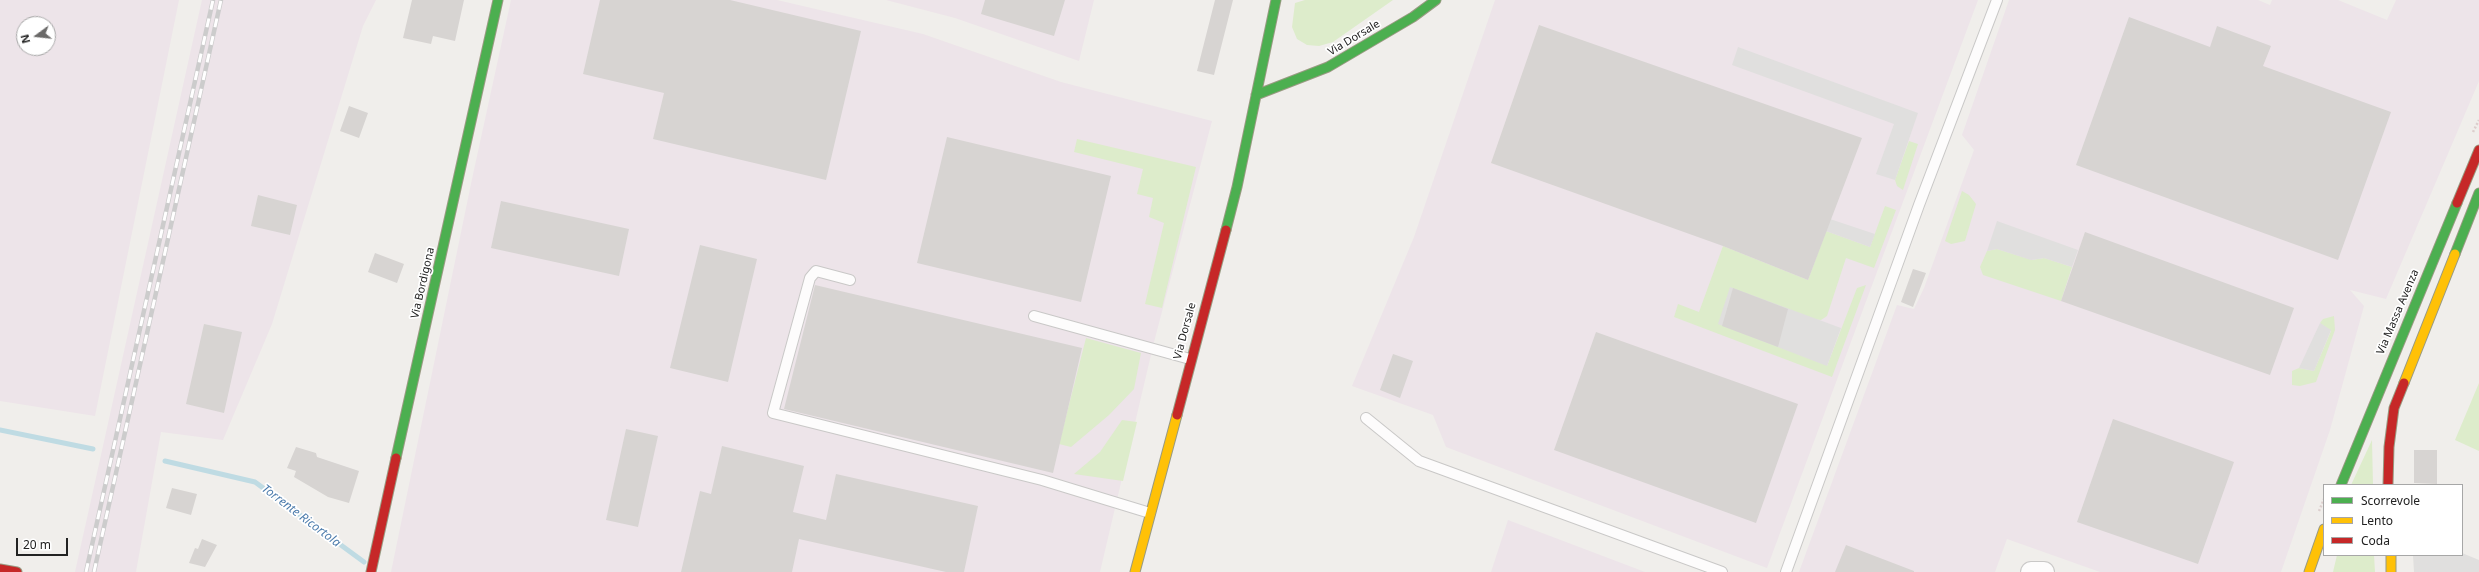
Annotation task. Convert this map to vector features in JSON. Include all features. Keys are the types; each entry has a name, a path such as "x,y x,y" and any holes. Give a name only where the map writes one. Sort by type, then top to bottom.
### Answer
{"street":[{"name":"Via Bordigona","path":"371,572 498,0"},
{"name":"Via Dorsale","path":"1135,572 1190,359 1237,187 1276,0"},
{"name":"Via Dorsale","path":"1256,95 1328,67 1413,17 1436,0"},
{"name":"Via Massa Avenza","path":"2341,484 2479,150"},
{"path":"2388,484 2389,447 2394,408 2479,193"},
{"path":"2309,572 2323,532"},
{"path":"2391,556 2391,572"},
{"path":"0,569 17,572"},
{"path":"2031,572 2044,572"}],"lane":[{"path":"1786,572 1919,205 1997,0"},
{"path":"850,280 816,272 810,278 773,413 1042,480 1150,513"},
{"path":"1034,316 1190,359"},
{"path":"1366,418 1419,460 1722,572"}],"shaded area":[{"path":"0,0 179,0 95,416 0,401"},
{"path":"202,0 376,0 363,26 272,324 223,440 161,432 136,572 75,572"},
{"path":"511,0 777,0 923,34 1061,82 1212,121 1154,342 1100,572 391,572 472,179"},
{"path":"886,0 1094,0 1079,61 955,18"},
{"path":"1495,0 1978,0 1767,568 1446,447 1433,415 1352,386 1414,237"},
{"path":"2009,0 2258,0 2270,5 2272,0 2338,0 2387,20 2396,0 2479,0 2479,81 2386,299 2350,290 2364,306 2330,430 2281,572 2100,572 2007,539 1995,572 1799,572 1897,305 1914,309 1924,288 1974,150 1962,135"},
{"path":"1738,47 1918,113 1895,180 1876,174 1894,124 1732,65"},
{"path":"1830,219 1875,234 1870,247 1826,231"},
{"path":"1997,221 2078,250 2072,267 2044,258 2031,260 1997,249 1987,251"},
{"path":"1730,287 1841,328 1827,366 1718,324"},
{"path":"2320,323 2331,330 2314,371 2299,368"},
{"path":"1508,520 1645,572 1491,572"},
{"path":"2463,553 2479,560 2479,572 2414,572 2413,556 2463,556"}],"green space":[{"path":"1305,0 1393,0 1333,42 1319,46 1307,45 1297,39 1292,27 1295,3"},
{"path":"1077,139 1196,167 1162,308 1145,304 1164,223 1149,217 1153,198 1137,194 1143,169 1074,152"},
{"path":"1909,141 1918,144 1903,190 1897,186 1895,180"},
{"path":"1962,191 1969,195 1976,204 1965,241 1951,244 1945,241"},
{"path":"1885,206 1896,210 1874,268 1846,258 1827,316 1821,320 1812,319 1827,366 1857,288 1866,285 1832,377 1674,317 1678,304 1699,312 1723,246 1808,280 1826,231 1870,247"},
{"path":"1997,249 2032,260 2044,258 2072,267 2061,301 1983,275 1980,267 1987,251"},
{"path":"2334,316 2335,330 2316,382 2300,386 2292,385 2292,371 2299,368 2314,371 2331,331 2320,323 2323,319"},
{"path":"1086,338 1141,353 1134,389 1109,415 1071,447 1059,444"},
{"path":"2479,383 2479,451 2455,440"},
{"path":"1122,420 1137,422 1123,481 1074,474 1100,452"},
{"path":"2372,440 2373,484 2351,484"},
{"path":"2337,556 2374,556 2375,572 2333,572"}],"building":[{"path":"412,0 464,0 455,41 433,36 431,44 403,38"},
{"path":"600,0 730,0 861,31 826,180 653,139 664,93 583,74"},
{"path":"985,0 1065,0 1054,36 981,14"},
{"path":"1215,0 1233,0 1214,75 1197,71"},
{"path":"2129,17 2210,47 2217,26 2271,46 2263,66 2391,112 2338,260 2076,165"},
{"path":"1539,25 1862,138 1808,280 1723,246 1491,163"},
{"path":"349,106 368,113 359,138 340,131"},
{"path":"947,137 1111,176 1081,302 917,263"},
{"path":"258,195 297,205 290,235 251,226"},
{"path":"501,201 629,229 619,276 491,248"},
{"path":"2085,232 2294,308 2270,375 2061,301"},
{"path":"700,245 757,259 728,382 670,368"},
{"path":"375,253 404,264 397,283 368,272"},
{"path":"1913,269 1926,273 1913,307 1901,302"},
{"path":"815,285 1082,348 1053,473 784,409"},
{"path":"1733,288 1788,309 1778,347 1722,326"},
{"path":"204,324 242,332 224,413 186,404"},
{"path":"1596,332 1798,404 1756,523 1554,450"},
{"path":"1393,354 1413,361 1400,398 1380,390"},
{"path":"2113,419 2234,462 2198,564 2077,522"},
{"path":"626,429 658,436 638,527 606,520"},
{"path":"722,446 804,466 793,512 826,520 836,474 978,506 964,572 946,572 799,539 792,572 681,572 700,491 711,494"},
{"path":"296,447 316,453 317,457 359,471 349,503 328,497 294,477 296,471 287,468"},
{"path":"2414,450 2437,450 2437,484 2414,483"},
{"path":"172,488 197,494 191,515 166,508"},
{"path":"202,539 217,545 205,567 189,563 195,548 198,549"},
{"path":"1846,545 1914,571 1914,572 1835,572"}],"waterway":[{"name":"Torrente Ricortola","path":"0,430 93,449"},
{"name":"Torrente Ricortola","path":"165,461 255,482 364,562"}],"railway":[{"path":"86,572 213,0"},
{"path":"94,572 221,0"}],"traffic: fast":[{"path":"396,458 498,0"},
{"path":"1226,230 1237,187 1276,0"},
{"path":"1256,95 1328,67 1413,17 1436,0"},
{"path":"2455,254 2479,193"},
{"path":"2341,484 2457,203"}],"traffic: slow":[{"path":"2404,383 2455,254"},
{"path":"1135,572 1177,415"},
{"path":"2309,572 2323,532"},
{"path":"2391,556 2391,572"}],"traffic: jam":[{"path":"2457,203 2479,150"},
{"path":"1177,415 1226,230"},
{"path":"2388,484 2389,447 2394,408 2404,383"},
{"path":"371,572 396,458"},
{"path":"0,569 17,572"}]}
